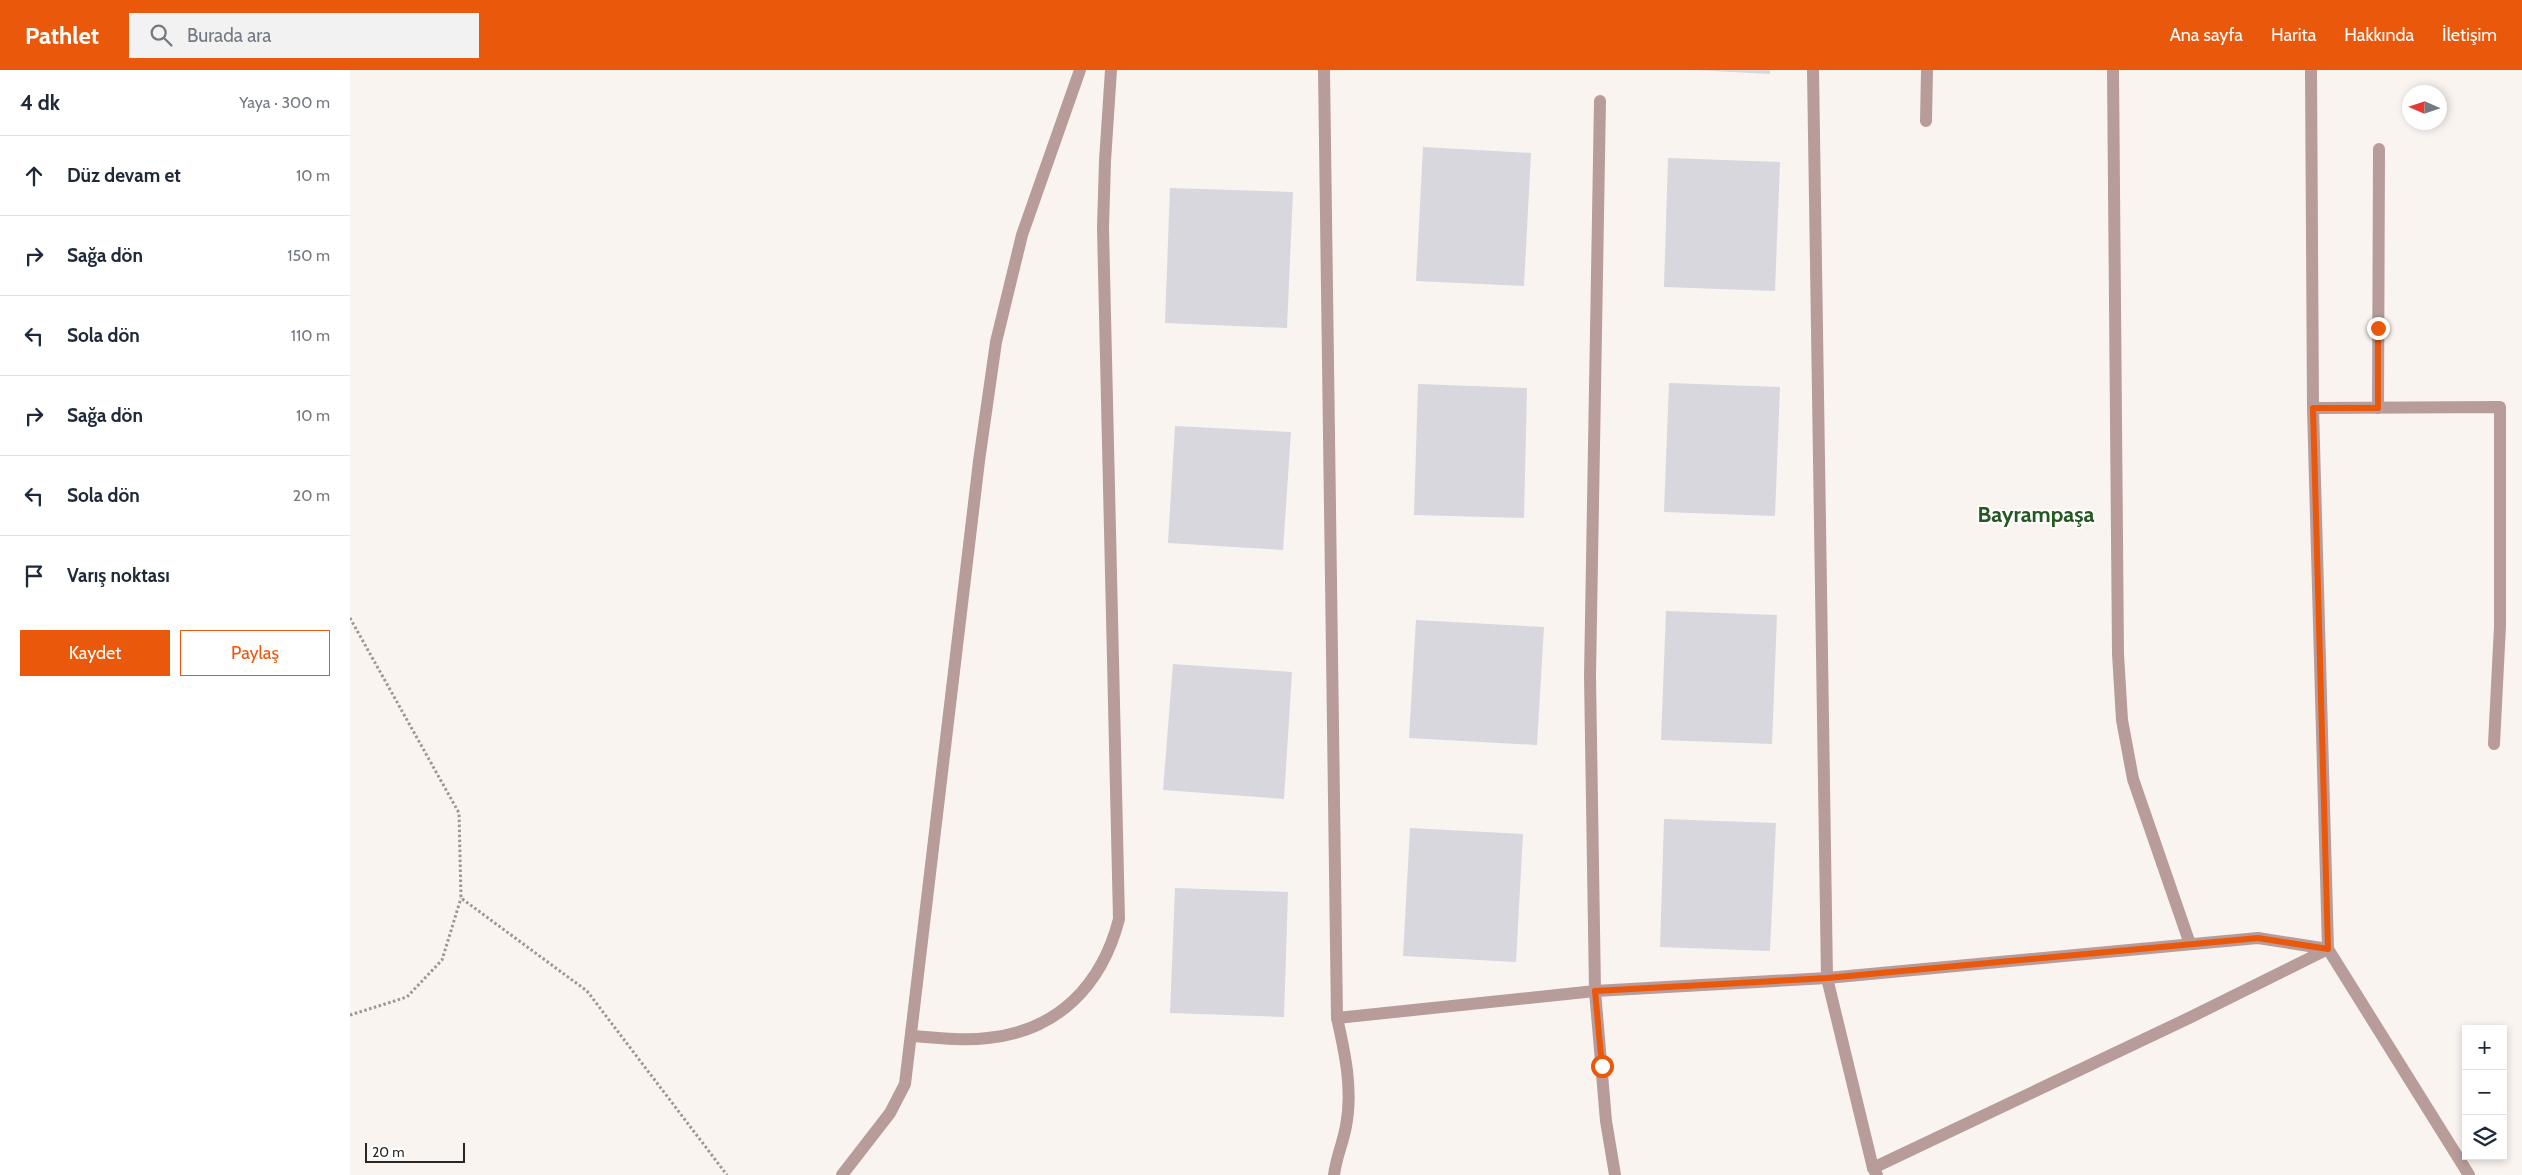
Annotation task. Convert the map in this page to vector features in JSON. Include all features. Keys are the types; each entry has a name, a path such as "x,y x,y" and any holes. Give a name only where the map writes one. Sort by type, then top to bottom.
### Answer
{"street":[{"path":"842,1175 890,1113 905,1084 979,461 996,342 1022,235 1080,70"},
{"path":"912,1036 988,1038 1020,1032 1056,1015 1085,989 1097,974 1107,956 1118,919 1103,228 1111,70"},
{"path":"1324,70 1337,1018 1347,1062 1349,1096 1346,1126 1334,1175"},
{"path":"1813,70 1827,978 1875,1171 2328,949"},
{"path":"1926,121 1927,70"},
{"path":"2113,70 2118,654 2122,720 2133,779 2190,944"},
{"path":"2311,70 2313,408 2328,949 2468,1175"},
{"path":"1600,101 1590,676 1595,991 1606,1121 1615,1175"},
{"path":"2378,408 2379,148"},
{"path":"2313,408 2500,407 2500,626 2494,744"},
{"path":"1337,1018 1595,991 1827,978 2258,938 2328,949"}],"path":[{"path":"350,618 459,813 461,898 442,960 406,997 350,1015"},
{"path":"461,898 587,992 728,1175"}],"building":[{"path":"1693,70 1770,70 1770,74"},
{"path":"1423,147 1531,153 1524,286 1416,281"},
{"path":"1668,158 1780,162 1775,291 1664,287"},
{"path":"1170,188 1293,192 1287,328 1165,323"},
{"path":"1669,383 1780,387 1775,516 1664,512"},
{"path":"1418,384 1527,388 1524,518 1414,515"},
{"path":"1175,426 1291,432 1283,550 1168,543"},
{"path":"1666,611 1777,615 1772,744 1661,740"},
{"path":"1416,620 1544,627 1537,745 1409,738"},
{"path":"1173,664 1292,672 1284,799 1163,790"},
{"path":"1664,819 1776,823 1770,951 1660,947"},
{"path":"1410,828 1523,834 1516,962 1403,956"},
{"path":"1175,888 1288,892 1284,1017 1170,1013"}],"district":[{"name":"Bayrampaşa","path":"2036,514"}],"route":[{"path":"1602,1066 1595,991 1827,978 2258,938 2328,949 2313,408 2378,408 2378,328"}]}
